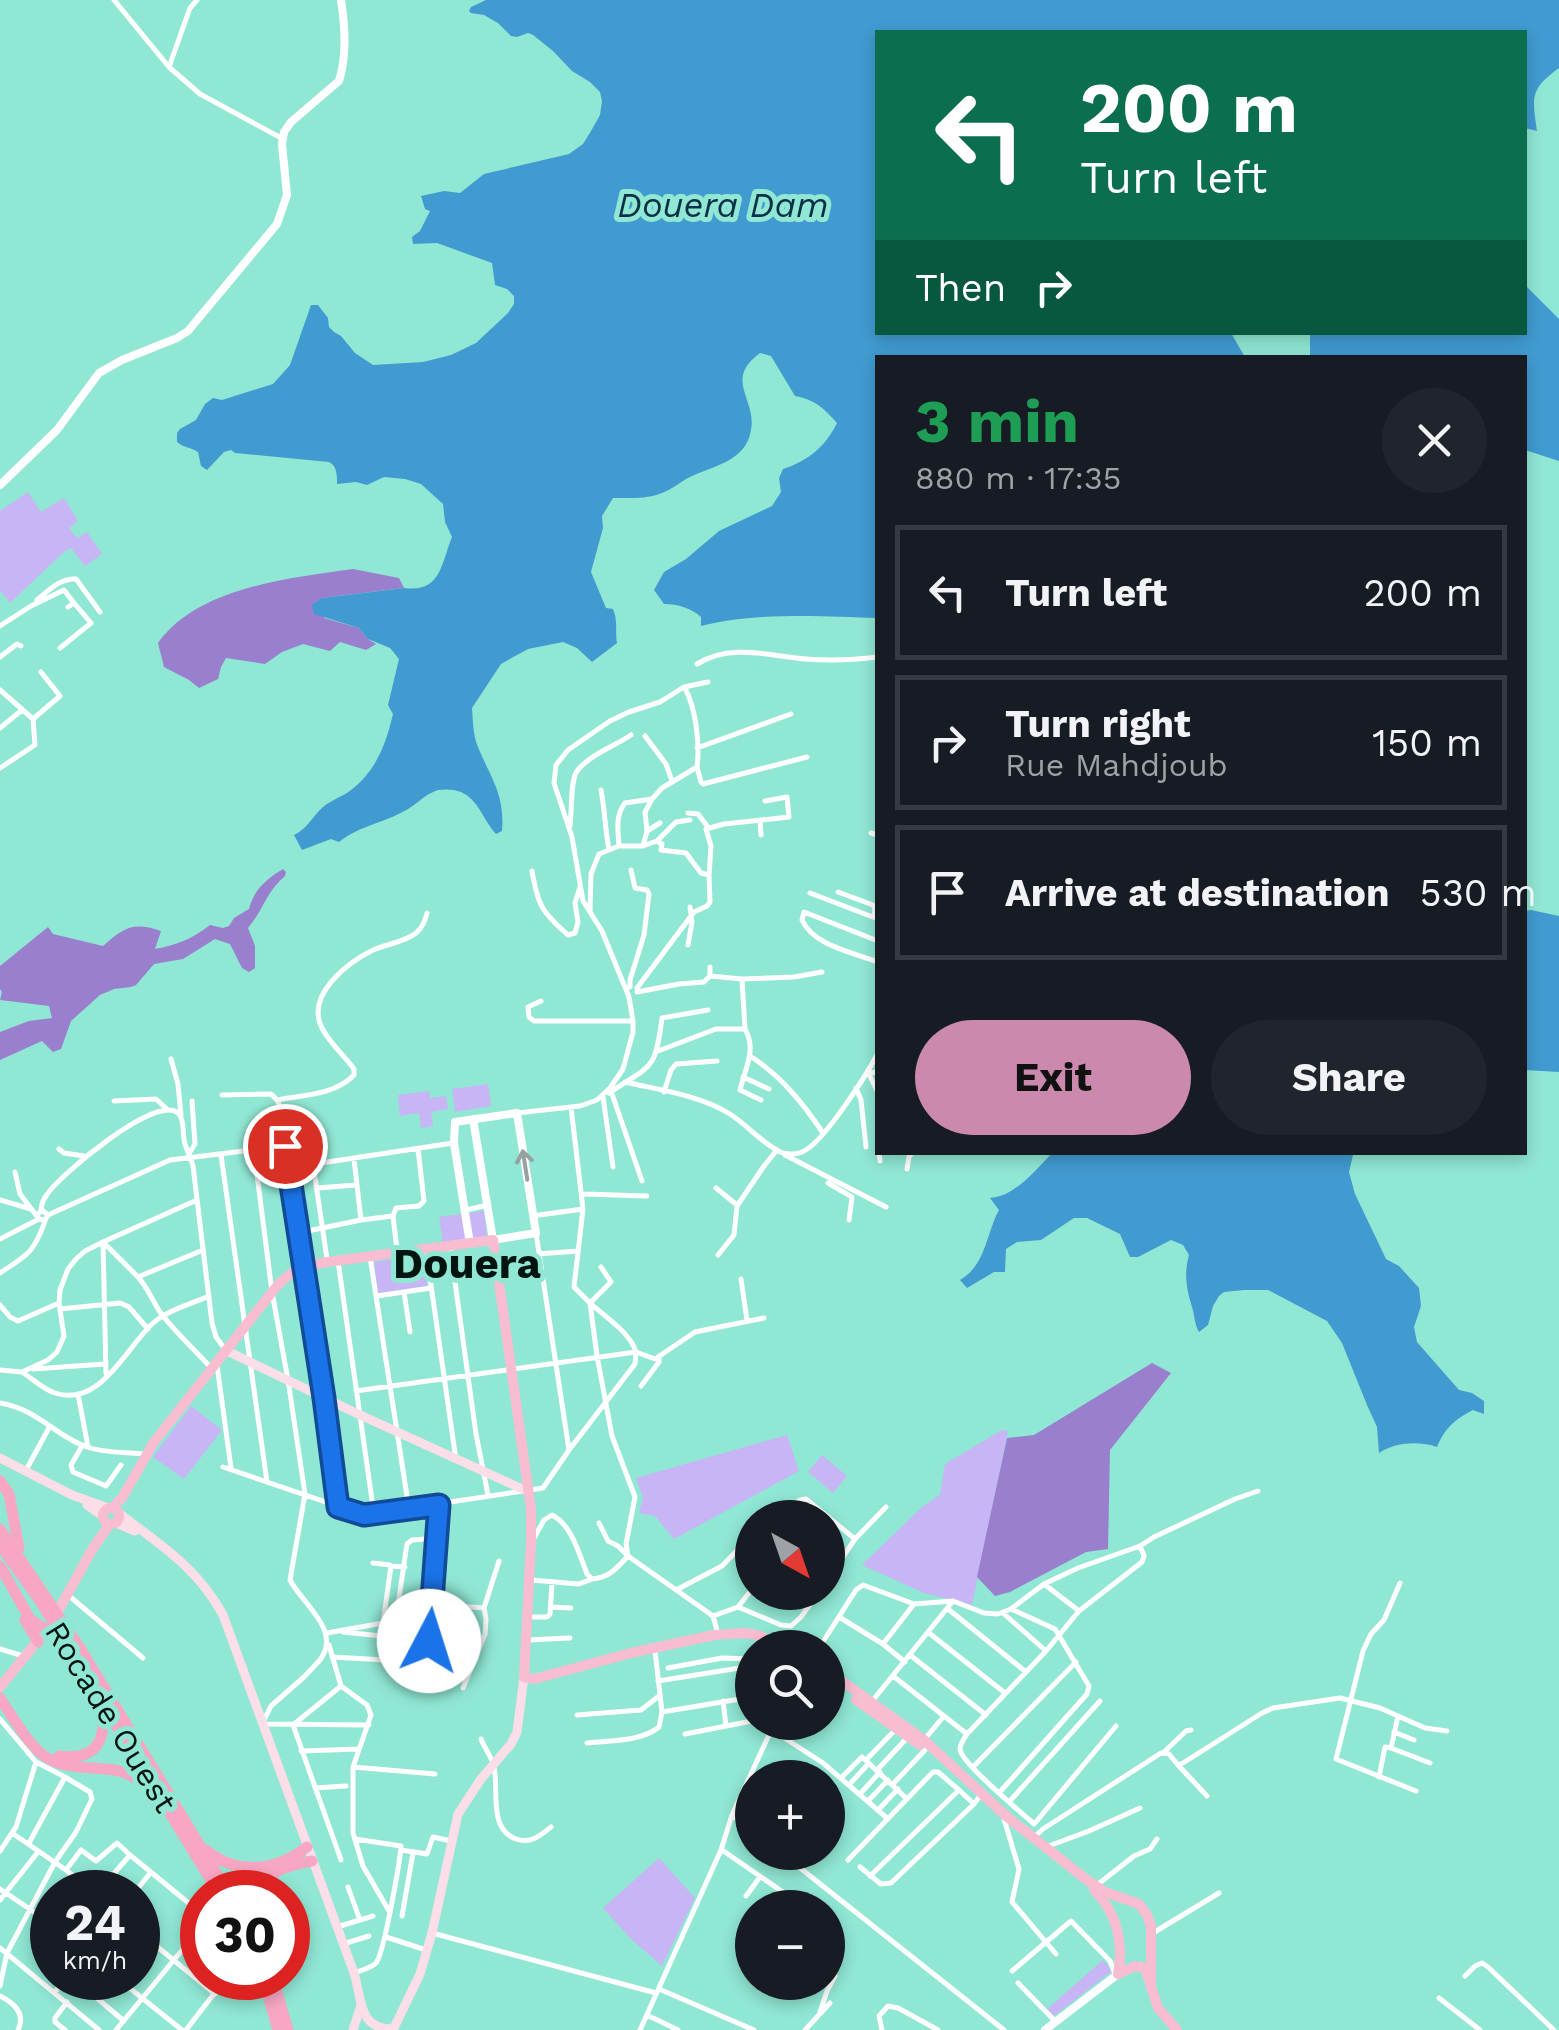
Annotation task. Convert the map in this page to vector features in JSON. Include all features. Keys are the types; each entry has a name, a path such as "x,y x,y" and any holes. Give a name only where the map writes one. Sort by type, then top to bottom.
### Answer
{"highway":[{"path":"0,1484 0,1498"},
{"path":"0,1484 8,1494 14,1532 9,1563"},
{"path":"0,1529 30,1619 46,1630"},
{"name":"Rocade Ouest","path":"0,1545 9,1563 64,1622 207,1870"},
{"path":"0,1577 38,1642"},
{"name":"Rocade Ouest","path":"43,1598 94,1690 213,1870"},
{"path":"0,1687 44,1748 70,1758 87,1754 102,1736 104,1718 94,1690"},
{"path":"1,1700 44,1756 64,1764 117,1769 134,1777 190,1837 230,1865 278,1865 306,1847"},
{"path":"280,1870 309,1865"},
{"path":"269,2000 278,2030"},
{"path":"279,2000 288,2030"}],"main road":[{"path":"0,1458 112,1515 156,1541 189,1567 214,1600 223,1615 306,1847 309,1865 354,1973 365,2018 374,2029 394,2030 415,1987 427,1950 458,1814 517,1732 526,1676 532,1543 529,1492 493,1240 304,1266 290,1272 146,1455 122,1498 112,1515 93,1548 68,1595 46,1630 0,1687"},
{"path":"226,1350 529,1492"},
{"path":"526,1676 534,1679 654,1648 716,1626 735,1630"},
{"path":"526,1676 716,1626 757,1630"},
{"path":"845,1685 925,1745 978,1798 1095,1888 1134,1901 1147,1915 1152,1934 1151,1988"},
{"path":"845,1688 896,1729 925,1745"},
{"path":"978,1798 1095,1888 1114,1922 1121,1955 1116,1975"},
{"path":"1114,1922 1118,1904 1134,1901"},
{"path":"1116,1975 1144,1960 1152,1949"},
{"path":"1121,1955 1144,1968 1158,2008 1177,2030"},
{"path":"353,2030 362,2002"}],"street":[{"path":"114,0 169,68 200,94 283,139"},
{"path":"169,68 190,8 197,0"},
{"path":"0,485 58,430 99,372 188,331 277,224 286,195 283,139 291,122 339,80 344,16 341,0"},
{"path":"0,626 68,578 76,578 100,612"},
{"path":"30,606 64,590 71,605 91,623 60,648"},
{"path":"0,657 17,644 21,646"},
{"path":"698,664 708,657 733,651 845,661 875,656"},
{"path":"33,719 60,696 40,672"},
{"path":"631,989 583,901 570,830 554,784 556,765 562,756 610,722 660,702 684,687 708,682"},
{"path":"684,687 689,694 697,767 703,784 807,756"},
{"path":"0,690 33,719 35,745 0,768"},
{"path":"0,728 22,710"},
{"path":"697,748 791,714"},
{"path":"570,830 576,772 631,734"},
{"path":"645,736 666,764 672,781"},
{"path":"644,846 648,831 645,812 652,799 662,788 697,767"},
{"path":"601,790 610,850"},
{"path":"708,827 789,816 787,797 766,801"},
{"path":"618,846 618,814 622,806 652,799"},
{"path":"589,914 591,874 599,854 618,846 644,846 657,841 676,822 698,814 708,827 711,846 710,902 696,910 631,989"},
{"path":"760,820 761,835"},
{"path":"648,831 660,823"},
{"path":"657,841 662,844 661,850 686,853 701,873 709,875"},
{"path":"600,1098 624,1069 632,1038 631,989 649,894 635,888 630,870"},
{"path":"532,871 541,908 568,935 578,928 575,903 582,882"},
{"path":"838,892 875,908"},
{"path":"810,893 875,918"},
{"path":"688,945 690,907"},
{"path":"277,1100 338,1088 354,1074 322,1030 318,1002 324,991 360,958 416,932 426,920 426,912"},
{"path":"875,940 804,912 802,920 817,939 875,961"},
{"path":"631,989 704,982 709,973 742,979 822,972"},
{"path":"742,979 750,1056 741,1092 761,1100"},
{"path":"541,1001 528,1008 534,1021 634,1020"},
{"path":"470,1244 454,1143 455,1122 572,1108 600,1098 652,1064 658,1051 662,1018 708,1010"},
{"path":"658,1051 716,1029 745,1029"},
{"path":"750,1056 778,1076 823,1134"},
{"path":"170,1059 190,1155 214,1330 226,1350"},
{"path":"718,1255 734,1236 738,1206 764,1166 780,1152 804,1152 823,1134 875,1059"},
{"path":"664,1092 676,1064 717,1061"},
{"path":"868,1072 875,1072"},
{"path":"868,1072 875,1087"},
{"path":"743,1077 769,1090"},
{"path":"625,1082 728,1112 780,1152 886,1207"},
{"path":"856,1088 866,1146"},
{"path":"611,1091 642,1181"},
{"path":"222,1095 271,1094 283,1113 338,1507"},
{"path":"600,1098 613,1167"},
{"path":"114,1100 156,1099 166,1110"},
{"path":"190,1155 195,1144 192,1102"},
{"path":"223,1467 364,1515 544,1488 635,1364 636,1352 628,1336 574,1288 583,1194 572,1108"},
{"path":"0,1273 31,1251 38,1240 43,1201 51,1188 86,1157 116,1133 166,1110 174,1110 180,1116"},
{"path":"517,1113 569,1450"},
{"path":"473,1120 493,1240 536,1233"},
{"path":"288,1168 454,1143"},
{"path":"0,1239 41,1215 170,1160 285,1146"},
{"path":"398,1254 393,1216 396,1208 419,1206 424,1201 418,1148"},
{"path":"58,1149 86,1157"},
{"path":"254,1151 305,1494 290,1580 330,1632 326,1652 267,1711 262,1724 369,1724"},
{"path":"221,1155 268,1482"},
{"path":"879,1155 880,1161"},
{"path":"907,1169 911,1155"},
{"path":"354,1157 361,1220"},
{"path":"313,1164 322,1228 356,1390 374,1514"},
{"path":"15,1172 20,1194 41,1215"},
{"path":"822,1176 852,1197 849,1220"},
{"path":"316,1188 356,1185"},
{"path":"716,1188 738,1206"},
{"path":"583,1194 647,1196"},
{"path":"0,1200 41,1215"},
{"path":"0,1370 30,1369 48,1360 62,1344 59,1306 68,1269 85,1251 197,1200"},
{"path":"466,1210 488,1205"},
{"path":"532,1216 583,1208"},
{"path":"298,1233 393,1216"},
{"path":"104,1242 146,1286 163,1316 214,1365 231,1469"},
{"path":"104,1242 106,1377"},
{"path":"450,1246 488,1495"},
{"path":"138,1277 203,1250"},
{"path":"426,1250 456,1460"},
{"path":"538,1254 578,1251"},
{"path":"370,1257 410,1509"},
{"path":"590,1303 612,1280 601,1267"},
{"path":"741,1279 747,1322"},
{"path":"376,1296 432,1288"},
{"path":"404,1292 410,1332"},
{"path":"22,1372 55,1393 78,1394 92,1389 163,1316 209,1296"},
{"path":"590,1303 612,1436 635,1497 626,1544 628,1556"},
{"path":"0,1305 18,1321 59,1306 124,1304 148,1329"},
{"path":"356,1390 596,1356 636,1352 659,1358 695,1332 764,1318"},
{"path":"641,1386 659,1358"},
{"path":"30,1369 106,1364"},
{"path":"78,1394 85,1446 71,1466 73,1472 106,1486 121,1465"},
{"path":"0,1403 36,1414 85,1446 146,1455"},
{"path":"26,1472 50,1426"},
{"path":"831,1630 863,1585 914,1604 953,1601 984,1612 1002,1613 1044,1584 1140,1546 1258,1491"},
{"path":"439,1505 429,1641 434,1651 472,1659"},
{"path":"845,1552 886,1507"},
{"path":"532,1543 548,1516 558,1517 567,1527 592,1579"},
{"path":"599,1523 608,1541 676,1590 716,1626 735,1610"},
{"path":"845,1531 854,1538"},
{"path":"330,1632 393,1621 398,1615 408,1542 437,1538"},
{"path":"1034,1824 972,1768 960,1750 967,1734 1080,1611 1139,1566 1144,1556 1140,1546"},
{"path":"676,1590 722,1566 735,1553"},
{"path":"529,1580 578,1584 607,1576 628,1556"},
{"path":"462,1688 484,1634 484,1608 499,1562"},
{"path":"373,1563 405,1568"},
{"path":"383,1623 391,1566"},
{"path":"526,1617 547,1617 552,1607 552,1582"},
{"path":"1400,1582 1384,1620 1363,1651 1336,1759 1416,1791"},
{"path":"1044,1584 1080,1611"},
{"path":"68,1595 143,1658"},
{"path":"872,1702 953,1601"},
{"path":"433,1604 484,1608"},
{"path":"884,1644 914,1604"},
{"path":"552,1607 571,1608"},
{"path":"948,1609 1026,1672"},
{"path":"999,1792 1090,1686 1051,1626 1011,1609"},
{"path":"745,1610 791,1626 806,1610"},
{"path":"1002,1613 1046,1651"},
{"path":"840,1617 905,1662"},
{"path":"330,1632 429,1641"},
{"path":"929,1633 1006,1694"},
{"path":"526,1640 570,1638"},
{"path":"329,1642 341,1686 368,1705 371,1716 354,1768 353,1833 363,1866 389,1911"},
{"path":"587,1743 639,1737 659,1727 662,1712 654,1648"},
{"path":"0,1649 25,1657"},
{"path":"910,1655 986,1714"},
{"path":"332,1658 438,1663"},
{"path":"668,1668 722,1658 735,1660"},
{"path":"972,1768 1076,1662"},
{"path":"658,1682 735,1666"},
{"path":"893,1676 967,1734"},
{"path":"293,1725 341,1686"},
{"path":"577,1715 641,1710 659,1696"},
{"path":"1178,1764 1268,1710 1323,1700 1350,1699 1425,1728 1447,1730"},
{"path":"662,1712 735,1700"},
{"path":"723,1702 726,1726"},
{"path":"1009,1802 1100,1702"},
{"path":"1073,1709 1084,1721"},
{"path":"878,1810 944,1716"},
{"path":"1391,1748 1398,1716"},
{"path":"0,1720 36,1762 90,1792 92,1799 76,1832 51,1870"},
{"path":"684,1734 735,1724"},
{"path":"293,1725 341,1860"},
{"path":"1033,1838 1034,1824 1116,1726"},
{"path":"849,1785 896,1729"},
{"path":"1033,1838 1164,1753 1190,1730"},
{"path":"1394,1732 1414,1740"},
{"path":"860,1794 908,1737"},
{"path":"481,1739 494,1763 502,1829 514,1838 526,1840 537,1839 551,1826"},
{"path":"640,2030 767,1740"},
{"path":"787,1740 818,1760"},
{"path":"1379,1777 1385,1747 1430,1763"},
{"path":"301,1751 359,1749"},
{"path":"1164,1753 1207,1796"},
{"path":"845,1774 860,1757 907,1798"},
{"path":"0,1851 22,1810 36,1762"},
{"path":"354,1768 434,1774"},
{"path":"848,1860 935,1771 959,1790 978,1798 891,1883 881,1884 860,1867"},
{"path":"28,1844 65,1777"},
{"path":"845,1782 888,1819"},
{"path":"868,1801 893,1785"},
{"path":"315,1788 346,1786"},
{"path":"870,1876 959,1790"},
{"path":"1046,1847 1140,1808"},
{"path":"1004,1819 1019,1869 1012,1902 1056,1954"},
{"path":"12,1833 66,1870 80,1850 96,1861 116,1843 149,1870"},
{"path":"400,1850 428,1854 433,1837 451,1841"},
{"path":"354,1973 377,1962 386,1937 400,1850 400,1846 355,1839"},
{"path":"1095,1888 1134,1856 1151,1848 1157,1839"},
{"path":"721,1850 779,1890"},
{"path":"0,1900 3,1891 38,1851"},
{"path":"402,1916 413,1853"},
{"path":"116,1870 130,1855"},
{"path":"803,1870 1004,2030"},
{"path":"750,1890 760,1877"},
{"path":"160,1879 180,1896"},
{"path":"348,1887 360,1920"},
{"path":"0,1986 2,1950 30,1908 3,1891"},
{"path":"1152,1934 1219,1893"},
{"path":"337,1927 373,1916"},
{"path":"1012,1971 1073,1922 1110,1961 1116,1975 1045,2030"},
{"path":"432,1933 658,1991 754,2030"},
{"path":"343,1944 369,1936"},
{"path":"386,1937 427,1950"},
{"path":"2,1950 30,1972"},
{"path":"160,1950 180,1966"},
{"path":"160,1976 180,1951"},
{"path":"1466,1976 1475,1966 1488,1967 1554,2030"},
{"path":"1018,1983 1056,2022"},
{"path":"0,1996 20,2013 18,2030"},
{"path":"1439,1998 1480,2030"},
{"path":"65,2000 100,2030"},
{"path":"99,2000 124,2020"},
{"path":"116,2030 141,2000"},
{"path":"143,2000 184,2030 210,2000"},
{"path":"819,2015 824,2000"},
{"path":"65,2030 55,2018 67,2002"},
{"path":"806,2030 830,2003"},
{"path":"882,2030 879,2016 888,2006 938,2030"},
{"path":"647,2015 678,2030"}],"shaded area":[{"path":"28,492 41,512 64,498 78,521 69,528 77,538 87,532 102,554 85,566 71,548 65,551 10,603 0,590 0,511"},
{"path":"353,569 399,578 404,588 322,598 324,618 359,628 376,644 366,650 340,642 330,651 303,644 265,664 226,658 218,679 199,688 164,667 158,643 196,609 247,588"},
{"path":"283,869 285,876 248,928 255,946 255,968 249,972 242,968 230,944 215,939 183,959 154,964 136,985 100,995 71,1021 61,1049 53,1052 42,1041 0,1060 0,1032 29,1021 52,1018 49,1006 0,1000 0,966 48,927 53,934 103,946 129,928 151,928 161,931 155,949 190,938 210,925 229,926 249,909 261,886"},
{"path":"488,1084 491,1106 455,1112 452,1089"},
{"path":"429,1091 430,1098 446,1096 448,1109 431,1112 433,1126 421,1128 419,1113 400,1116 398,1095"},
{"path":"484,1211 487,1237 443,1243 439,1217"},
{"path":"423,1255 427,1286 378,1293 374,1262"},
{"path":"1152,1363 1171,1373 1110,1450 1108,1549 1086,1552 995,1596 977,1577 1007,1438 1034,1435"},
{"path":"191,1406 222,1430 184,1479 153,1457"},
{"path":"1002,1430 1008,1431 972,1605 924,1593 862,1565 922,1507 940,1495 945,1464"},
{"path":"787,1435 799,1471 746,1500 735,1500 735,1506 674,1539 655,1516 639,1513 643,1498 636,1478"},
{"path":"822,1455 847,1476 833,1493 808,1472"},
{"path":"659,1858 695,1898 662,1966 603,1908"},
{"path":"1103,1960 1112,1971 1054,2016 1047,2009"}],"water":[{"name":"Douera Dam","path":"486,0 1559,0 1559,68 1535,95 1537,131 1527,128 1527,30 875,30 875,335 1232,335 1244,355 875,355 875,618 766,617 701,626 701,617 684,607 664,604 654,590 664,572 719,531 772,506 781,492 779,478 783,469 815,452 837,423 818,405 795,396 771,356 760,353 749,363 742,381 752,419 742,450 663,493 613,498 602,516 603,528 591,572 606,608 615,613 617,643 592,662 577,648 563,642 528,649 501,664 472,708 476,742 499,797 502,831 496,834 467,796 455,790 441,790 339,842 331,839 302,850 294,835 323,807 360,783 379,756 393,714 388,705 399,659 390,648 368,639 359,628 314,614 312,605 322,598 416,588 433,581 452,537 443,504 421,484 405,479 384,477 367,485 337,484 335,468 329,462 231,450 207,470 201,466 198,452 177,442 177,433 196,420 213,398 222,400 273,384 290,365 311,305 318,305 328,318 329,327 373,365 423,362 451,355 476,343 508,313 514,296 495,285 492,263 437,243 413,244 412,237 420,231 430,211 425,209 421,196 444,191 460,193 484,174 569,154 583,144 600,115 602,101 600,92 590,82 533,35 511,36 498,23 471,13 471,7"},
{"path":"1527,287 1559,319 1559,461 1527,451 1527,355 1310,355 1310,335 1527,335"},
{"path":"1527,911 1559,916 1559,1072 1527,1070"},
{"path":"1050,1155 1353,1155 1349,1172 1355,1194 1386,1259 1399,1266 1419,1288 1421,1306 1414,1327 1417,1342 1459,1390 1484,1401 1484,1414 1473,1410 1461,1417 1447,1429 1437,1447 1408,1444 1379,1453 1377,1427 1342,1343 1327,1321 1268,1290 1244,1290 1219,1296 1208,1325 1199,1332 1187,1287 1189,1255 1183,1245 1171,1240 1138,1257 1130,1257 1120,1234 1087,1218 1074,1218 1041,1240 1017,1242 1006,1249 1005,1272 994,1272 967,1288 960,1280 980,1258 999,1210 990,1198 1008,1193"}],"district":[{"name":"Douera","path":"467,1263"}],"route":[{"path":"285,1146 338,1507 364,1515 439,1505 429,1641"}]}
